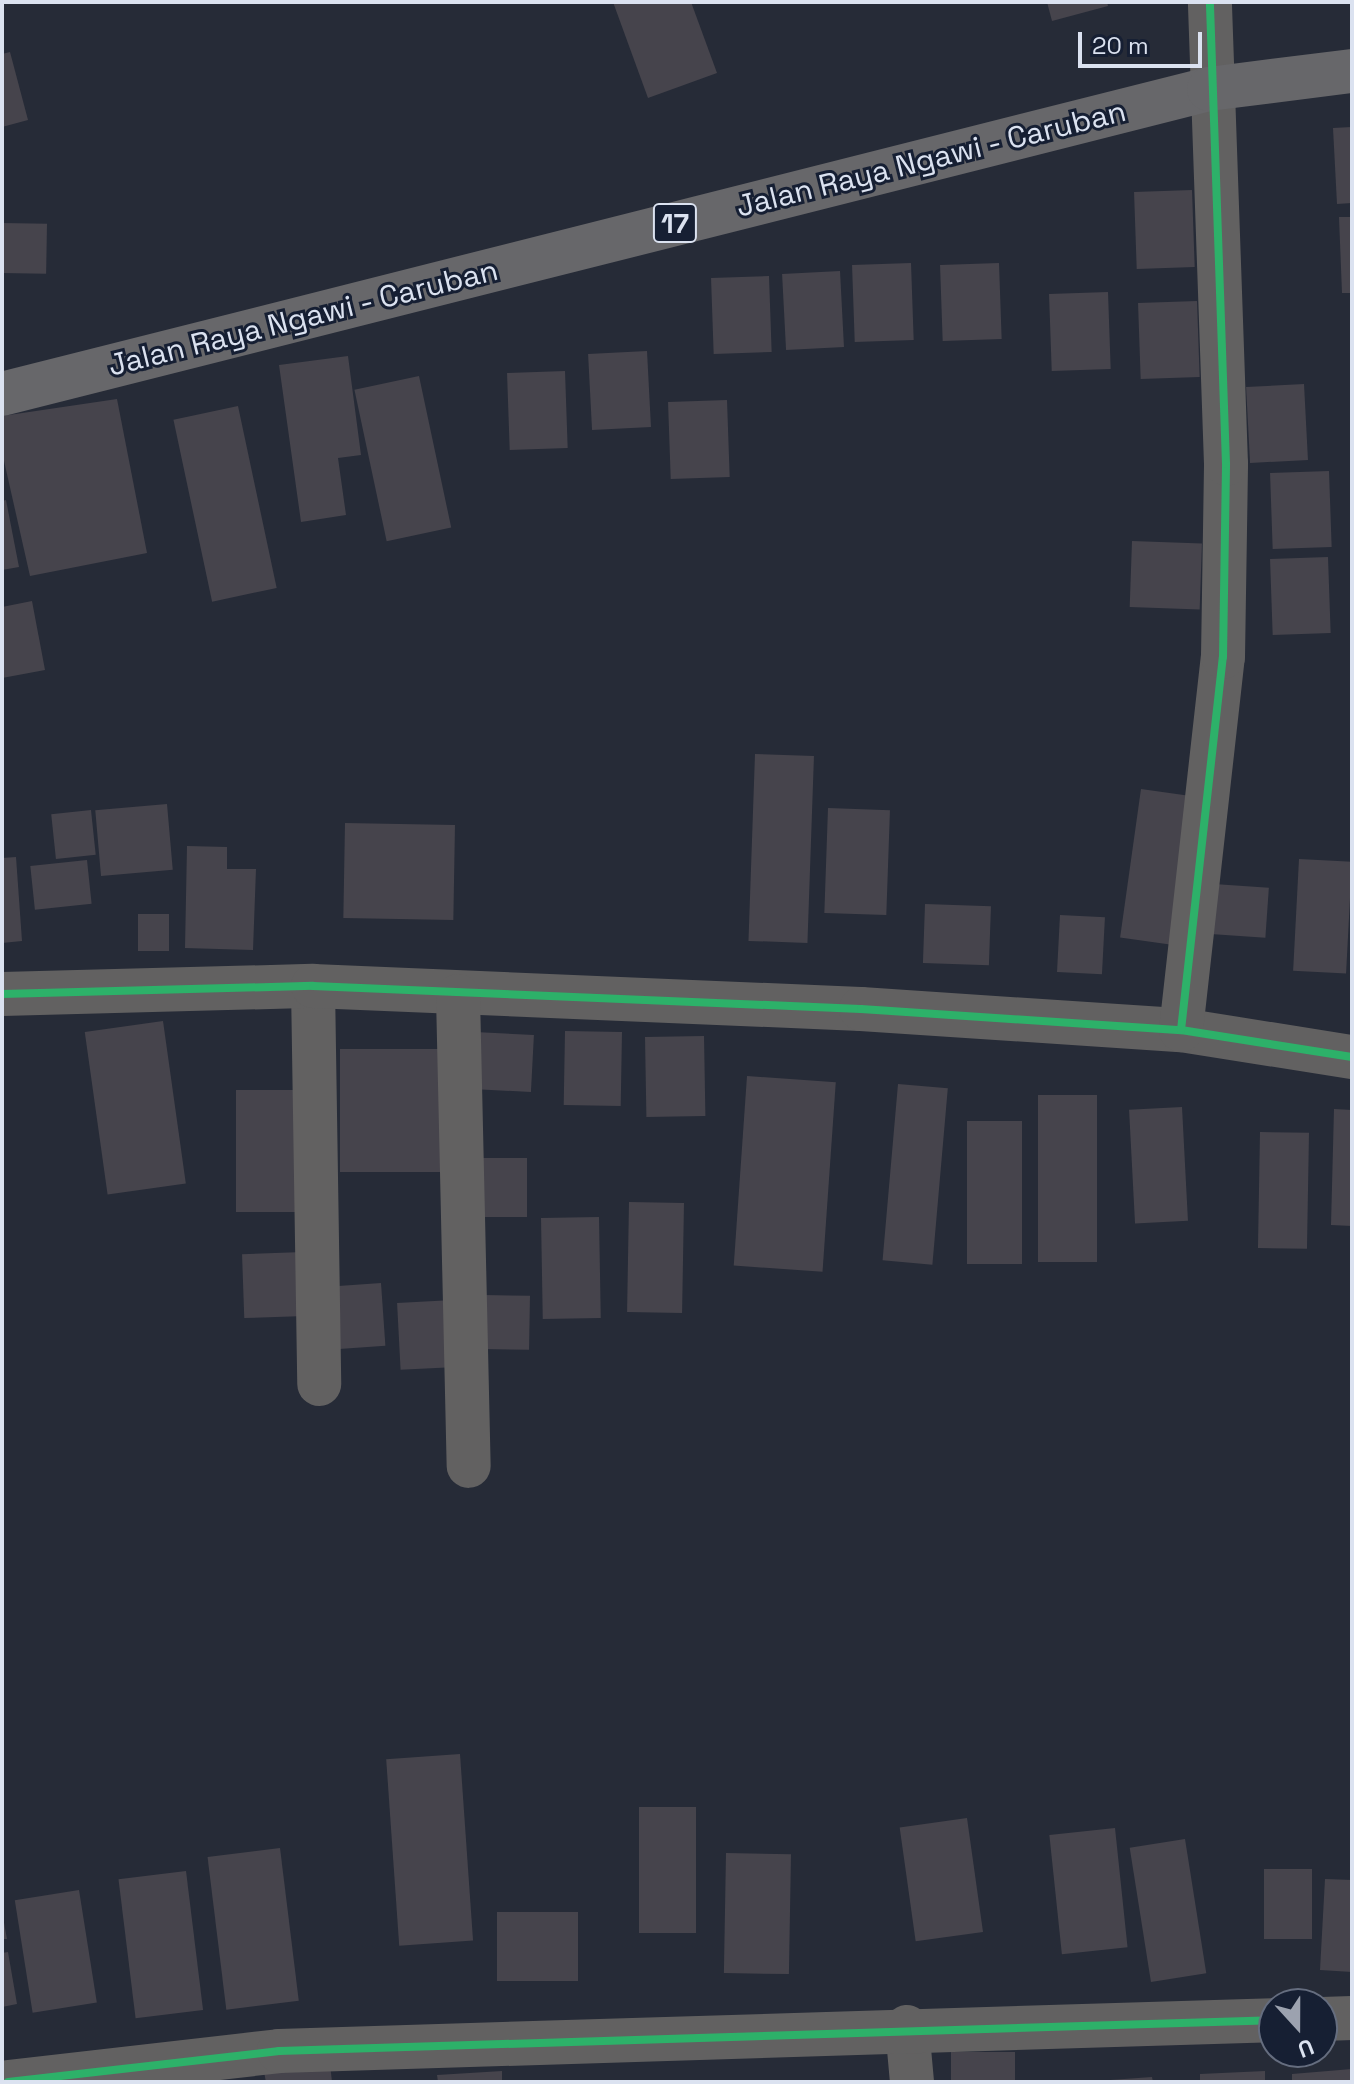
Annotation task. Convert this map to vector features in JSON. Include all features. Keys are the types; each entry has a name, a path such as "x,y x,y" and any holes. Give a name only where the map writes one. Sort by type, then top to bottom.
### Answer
{"highway":[{"name":"Jalan Raya Ngawi - Caruban","path":"2,394 1209,89 1352,71"}],"street":[{"path":"1181,1030 1223,657 1226,464 1209,89 1210,2"},
{"path":"2,994 313,986 458,996 861,1009 1181,1030 1352,1057"},
{"path":"313,986 319,1384"},
{"path":"458,996 469,1466"},
{"path":"8,2082 279,2051 907,2027 1258,2020"},
{"path":"907,2027 912,2082"}],"building":[{"path":"613,2 691,2 717,73 648,98"},
{"path":"1047,2 1107,2 1108,6 1052,21"},
{"path":"10,52 28,120 2,127 2,54"},
{"path":"1352,127 1352,203 1337,204 1333,128"},
{"path":"1192,190 1195,267 1137,269 1134,192"},
{"path":"1339,217 1352,217 1352,293 1342,293"},
{"path":"2,223 47,224 46,274 2,273"},
{"path":"911,263 914,340 855,342 852,265"},
{"path":"999,263 1002,339 943,341 940,265"},
{"path":"840,271 844,347 786,350 782,274"},
{"path":"769,276 772,352 714,354 711,278"},
{"path":"1108,292 1111,369 1052,371 1049,294"},
{"path":"1197,301 1200,377 1141,379 1138,303"},
{"path":"647,351 651,427 592,430 588,354"},
{"path":"348,356 361,455 338,458 346,515 301,522 279,365"},
{"path":"565,371 568,448 510,450 507,373"},
{"path":"419,376 451,528 387,541 354,390"},
{"path":"1304,384 1308,460 1250,463 1246,387"},
{"path":"117,399 147,553 30,576 2,452 2,416"},
{"path":"727,400 730,477 671,479 668,402"},
{"path":"238,406 277,588 212,602 173,420"},
{"path":"1329,471 1332,547 1273,549 1270,473"},
{"path":"6,500 19,567 2,570 2,501"},
{"path":"1132,541 1202,543 1200,609 1130,607"},
{"path":"1328,557 1331,633 1273,635 1270,559"},
{"path":"32,601 45,670 2,678 2,607"},
{"path":"755,754 814,756 807,943 748,941"},
{"path":"1141,789 1192,796 1172,945 1120,938"},
{"path":"167,804 173,870 101,876 95,810"},
{"path":"828,808 890,810 886,915 824,913"},
{"path":"91,810 96,855 56,859 51,814"},
{"path":"345,823 455,825 453,920 343,918"},
{"path":"187,846 227,847 227,869 256,869 253,950 185,948"},
{"path":"16,857 22,941 2,943 2,858"},
{"path":"1299,859 1352,862 1346,974 1293,971"},
{"path":"87,860 92,904 35,910 30,866"},
{"path":"1214,884 1269,888 1265,938 1211,934"},
{"path":"925,904 991,906 989,965 923,963"},
{"path":"138,914 169,914 169,951 138,951"},
{"path":"1060,915 1105,917 1102,974 1057,972"},
{"path":"163,1021 186,1183 108,1194 85,1032"},
{"path":"565,1031 622,1032 621,1106 564,1105"},
{"path":"475,1032 534,1035 531,1092 472,1089"},
{"path":"704,1036 705,1116 646,1117 645,1037"},
{"path":"340,1049 451,1049 451,1172 340,1172"},
{"path":"747,1076 836,1082 823,1272 734,1266"},
{"path":"898,1084 948,1088 932,1265 883,1260"},
{"path":"236,1090 303,1090 303,1212 236,1212"},
{"path":"1038,1095 1097,1095 1097,1262 1038,1262"},
{"path":"1182,1107 1188,1221 1135,1224 1129,1110"},
{"path":"1334,1109 1352,1110 1352,1226 1331,1225"},
{"path":"967,1121 1022,1121 1022,1264 967,1264"},
{"path":"1260,1132 1309,1133 1307,1249 1258,1248"},
{"path":"478,1158 527,1158 527,1217 478,1217"},
{"path":"629,1202 684,1203 682,1313 627,1312"},
{"path":"599,1217 601,1318 543,1319 541,1218"},
{"path":"303,1252 305,1316 244,1318 242,1254"},
{"path":"381,1283 385,1346 329,1350 324,1287"},
{"path":"483,1295 530,1296 529,1350 482,1349"},
{"path":"453,1300 457,1367 401,1370 397,1303"},
{"path":"460,1754 473,1941 399,1946 386,1759"},
{"path":"639,1807 696,1807 696,1933 639,1933"},
{"path":"967,1818 983,1932 916,1941 900,1827"},
{"path":"1115,1828 1128,1947 1062,1954 1049,1835"},
{"path":"1185,1839 1206,1973 1151,1982 1130,1848"},
{"path":"280,1848 299,2001 226,2010 208,1857"},
{"path":"726,1853 791,1854 789,1974 724,1973"},
{"path":"1264,1869 1312,1869 1312,1939 1264,1939"},
{"path":"186,1871 203,2010 136,2018 119,1879"},
{"path":"1325,1879 1352,1880 1352,1972 1320,1970"},
{"path":"79,1890 97,2003 33,2013 15,1900"},
{"path":"2,1912 7,1939 2,1939"},
{"path":"497,1912 578,1912 578,1981 497,1981"},
{"path":"8,1952 17,2004 2,2007 2,1953"},
{"path":"951,2052 1015,2052 1015,2082 951,2082"},
{"path":"330,2064 332,2082 266,2082 264,2072"},
{"path":"1352,2069 1352,2082 1292,2082 1292,2074"},
{"path":"502,2071 502,2082 438,2082 437,2075"},
{"path":"1265,2071 1265,2082 1200,2082 1200,2074"},
{"path":"1152,2077 1153,2082 1110,2080"}],"cycle path":[{"path":"1181,1030 1223,657 1226,464 1210,2"},
{"path":"2,994 313,986 861,1009 1181,1030 1352,1057"},
{"path":"8,2082 279,2051 1258,2020"}]}
